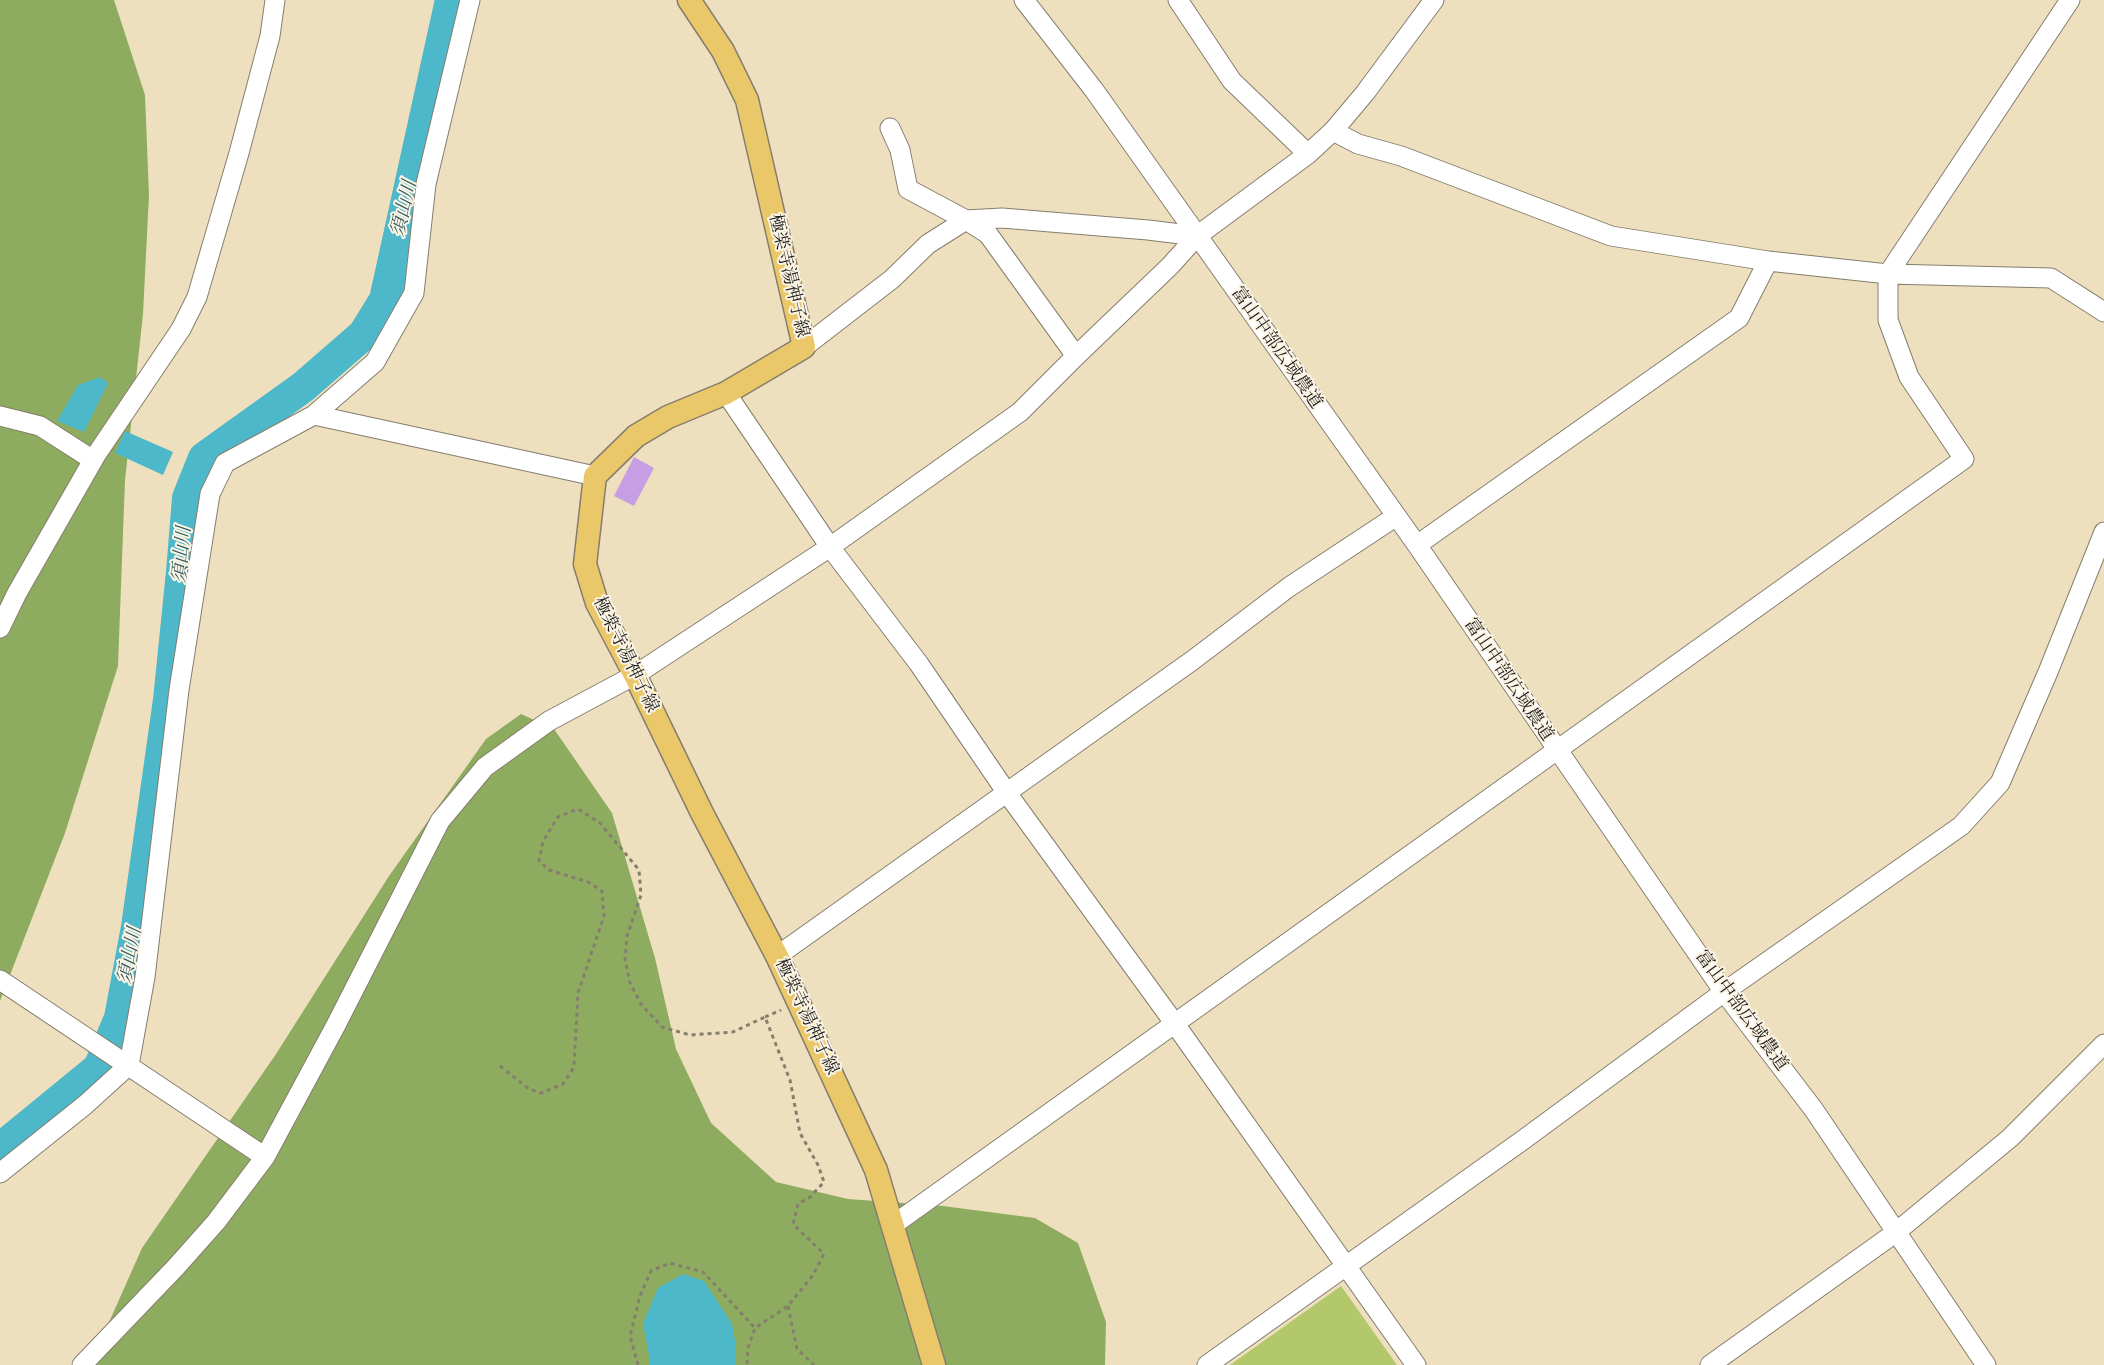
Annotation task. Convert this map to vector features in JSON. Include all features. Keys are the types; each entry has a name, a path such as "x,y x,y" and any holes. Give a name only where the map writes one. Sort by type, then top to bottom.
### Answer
{"main road":[{"name":"極楽寺湯神子線","path":"689,0 723,51 747,100 804,347 726,393 668,417 636,436 595,476 585,564 596,603 702,813 778,956 876,1170 934,1365"}],"street":[{"path":"0,628 17,593 93,460 181,329 197,297 239,153 270,36 275,0"},
{"path":"0,1173 85,1105 129,1065 144,977 180,690 210,494 225,463 314,414 375,362 414,293 426,184 470,0"},
{"name":"富山中部広域農道","path":"1024,0 1094,90 1416,545 1724,992 1814,1110 1986,1365"},
{"path":"1178,0 1232,81 1308,154"},
{"path":"82,1365 176,1267 216,1222 265,1157 336,1025 440,821 485,767 549,721 634,675 830,547 1020,412 1170,266 1197,236 1308,154 1333,131 1365,93 1434,0"},
{"path":"893,1225 1557,752 1964,459 1909,377 1888,320 1888,274 2070,0"},
{"path":"890,128 900,150 908,190 966,220 988,234 1076,356"},
{"path":"1333,131 1358,144 1401,156 1611,236 1768,261 1888,274 2051,278 2104,312"},
{"path":"804,347 892,279 928,244 966,220 1002,218 1197,236"},
{"path":"1416,545 1739,318 1768,261"},
{"path":"726,393 830,547 919,664 1007,793 1176,1024 1416,1365"},
{"path":"314,414 595,476"},
{"path":"0,416 40,426 93,460"},
{"path":"778,956 1193,660 1288,587 1395,516"},
{"path":"1207,1365 1523,1140 1724,992 1961,826 2000,783 2048,672 2104,532"},
{"path":"0,980 265,1157"},
{"path":"1710,1365 1895,1232 2010,1138 2104,1044"}],"path":[{"path":"500,1066 528,1089 541,1093 563,1084 574,1067 578,993 604,916 602,891 588,882 548,870 539,861 543,841 558,817 578,809 600,823 639,870 641,895 627,936 625,960 630,983 642,1004 662,1027 690,1034 733,1032 765,1017 790,1080 800,1132 818,1165 824,1182 810,1197 798,1204 793,1224 824,1254 813,1275 788,1306 755,1328 748,1348 747,1365"},
{"path":"638,1365 630,1336 640,1296 651,1271 670,1263 703,1272 755,1328"},
{"path":"788,1306 797,1349 814,1365"}],"green space":[{"path":"0,0 114,0 145,95 149,195 143,314 125,480 118,666 65,833 0,1001"},
{"path":"521,714 554,729 612,813 655,958 676,1049 711,1123 776,1182 848,1199 943,1206 1035,1218 1078,1243 1106,1322 1105,1365 90,1365 142,1248 276,1054 389,876 486,739"},
{"path":"1341,1286 1397,1365 1230,1365"}],"water":[{"path":"100,377 108,383 84,432 57,421 78,385"},
{"path":"125,431 173,452 163,475 115,453"},
{"path":"683,1274 704,1281 732,1324 736,1346 735,1365 649,1365 643,1324 658,1288"}],"building":[{"path":"634,457 654,468 634,506 614,496"}],"waterway":[{"name":"須山川","path":"0,1149 99,1068 120,1018 137,927 169,700 188,498 204,458 303,387 364,334 385,300 451,0"}]}
